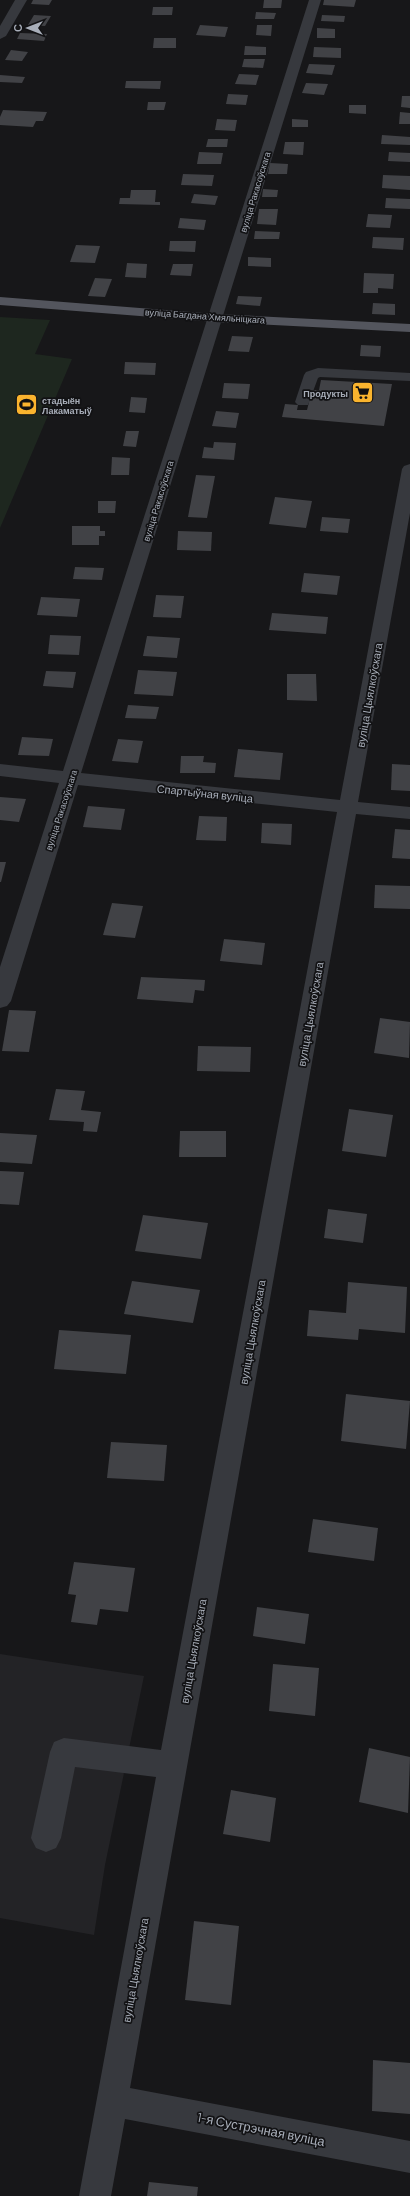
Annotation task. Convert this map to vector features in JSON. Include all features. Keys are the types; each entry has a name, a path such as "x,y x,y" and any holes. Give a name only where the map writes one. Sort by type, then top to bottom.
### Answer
{"main road":[{"name":"вуліца Багдана Хмяльніцкага","path":"0,301 216,318 410,328"}],"street":[{"path":"0,36 21,0"},
{"name":"вуліца Ракасоўскага","path":"0,1001 25,919 72,777 315,0"},
{"path":"303,402 310,375 318,372 410,378"},
{"name":"вуліца Цыялкоўскага","path":"95,2196 172,1765 348,807 407,503 410,469"},
{"name":"Спартыўная вуліца","path":"0,770 72,777 197,793 410,813"},
{"path":"46,1838 64,1752 172,1765"},
{"name":"1-я Сустрэчная вуліца","path":"111,2100 410,2157"}],"shaded area":[{"name":"стадыён Лакаматыў","path":"0,317 50,320 35,354 72,359 0,528"},
{"path":"0,1654 144,1676 105,1865 94,1935 0,1918"}],"building":[{"path":"33,0 52,0 49,5 31,4"},
{"path":"264,0 282,0 281,8 263,8"},
{"path":"324,0 356,0 354,7 323,5"},
{"path":"153,7 173,7 172,15 152,15"},
{"path":"256,12 276,13 274,19 255,19"},
{"path":"34,15 51,16 45,26 28,25"},
{"path":"322,15 345,16 344,22 321,21"},
{"path":"200,25 228,27 225,37 196,35"},
{"path":"257,25 272,25 271,36 256,35"},
{"path":"317,28 335,29 335,38 317,38"},
{"path":"20,33 47,34 44,41 17,39"},
{"path":"154,38 176,38 176,48 153,48"},
{"path":"245,46 266,47 266,55 244,55"},
{"path":"314,47 341,48 341,58 313,57"},
{"path":"11,50 28,52 22,61 5,60"},
{"path":"244,59 265,59 263,68 242,67"},
{"path":"309,64 335,65 332,75 306,73"},
{"path":"239,74 259,75 256,85 235,84"},
{"path":"0,75 25,77 22,83 0,82"},
{"path":"126,81 161,81 160,89 125,88"},
{"path":"306,83 328,84 324,95 302,93"},
{"path":"228,94 248,95 246,105 226,104"},
{"path":"402,96 410,96 410,108 401,107"},
{"path":"148,102 166,102 164,110 147,110"},
{"path":"349,105 366,105 366,114 349,113"},
{"path":"3,110 47,112 43,121 36,121 33,127 0,125 0,117"},
{"path":"400,112 410,113 410,124 399,124"},
{"path":"217,119 237,120 235,131 215,130"},
{"path":"292,119 308,120 308,127 292,127"},
{"path":"382,135 410,137 410,145 381,144"},
{"path":"208,139 228,139 227,147 206,147"},
{"path":"285,142 304,142 303,155 283,154"},
{"path":"199,152 223,153 221,164 197,164"},
{"path":"389,152 410,153 410,162 388,161"},
{"path":"270,163 288,164 287,174 268,174"},
{"path":"183,174 214,175 212,186 181,185"},
{"path":"383,175 410,176 410,190 382,188"},
{"path":"263,189 278,190 277,197 262,197"},
{"path":"131,190 156,190 155,202 160,202 160,205 119,204 120,198 130,198"},
{"path":"194,194 218,196 215,205 191,203"},
{"path":"386,198 410,199 410,209 385,208"},
{"path":"259,209 278,209 276,225 257,224"},
{"path":"368,214 392,215 390,228 366,227"},
{"path":"180,218 206,220 204,230 178,228"},
{"path":"255,231 280,232 279,239 254,239"},
{"path":"373,237 404,238 403,250 372,248"},
{"path":"170,241 196,241 195,252 169,251"},
{"path":"76,245 100,246 95,263 70,262"},
{"path":"248,257 271,258 271,267 248,266"},
{"path":"127,263 147,264 146,278 125,277"},
{"path":"173,264 193,264 191,276 170,275"},
{"path":"364,273 394,274 393,289 378,288 378,293 363,293"},
{"path":"95,278 112,279 105,297 88,296"},
{"path":"238,296 262,297 260,306 236,304"},
{"path":"373,303 395,304 395,315 372,314"},
{"path":"232,336 253,337 249,352 228,351"},
{"path":"361,345 381,346 380,357 360,356"},
{"path":"125,362 156,363 155,375 124,374"},
{"path":"321,380 392,384 384,426 282,417 285,404 298,405 297,410 307,410 312,390 319,390"},
{"path":"224,383 250,384 248,399 222,398"},
{"path":"131,397 147,398 145,413 129,412"},
{"path":"216,411 239,413 236,428 212,426"},
{"path":"126,431 139,431 136,447 123,446"},
{"path":"214,442 236,443 234,460 202,458 204,447 213,448"},
{"path":"112,457 130,458 129,475 111,475"},
{"path":"196,475 215,476 207,518 188,517"},
{"path":"275,497 312,501 306,528 269,524"},
{"path":"98,501 116,501 115,513 98,513"},
{"path":"322,517 350,519 348,533 320,531"},
{"path":"72,526 100,526 100,531 105,531 105,536 99,536 99,545 72,545"},
{"path":"178,531 212,532 211,551 177,550"},
{"path":"75,567 104,568 102,580 73,579"},
{"path":"304,573 340,576 337,595 301,592"},
{"path":"156,595 184,596 181,618 153,617"},
{"path":"41,597 80,599 77,617 37,615"},
{"path":"272,613 328,617 326,634 269,630"},
{"path":"50,635 81,636 79,655 48,654"},
{"path":"147,636 180,638 177,658 143,656"},
{"path":"138,670 177,672 173,696 134,694"},
{"path":"46,671 76,672 73,688 43,686"},
{"path":"287,674 316,674 317,701 287,700"},
{"path":"128,705 159,707 156,719 125,718"},
{"path":"22,737 53,739 49,756 18,755"},
{"path":"118,739 143,741 138,763 112,761"},
{"path":"238,749 283,753 280,780 234,777"},
{"path":"181,756 204,756 203,762 216,763 215,773 180,773"},
{"path":"392,764 410,765 410,791 391,790"},
{"path":"0,797 26,799 19,822 0,820"},
{"path":"88,806 125,809 121,830 83,827"},
{"path":"199,816 227,817 226,841 196,840"},
{"path":"262,823 292,824 291,845 261,843"},
{"path":"395,829 410,830 410,859 392,858"},
{"path":"0,862 6,862 1,882 0,882"},
{"path":"375,885 410,886 410,909 374,908"},
{"path":"112,903 143,906 135,938 103,935"},
{"path":"224,939 265,943 262,965 220,961"},
{"path":"141,977 205,980 204,991 195,990 193,1003 137,999"},
{"path":"9,1010 36,1011 29,1052 2,1051"},
{"path":"380,1018 410,1022 409,1058 374,1053"},
{"path":"198,1046 251,1047 250,1072 197,1071"},
{"path":"56,1089 85,1091 81,1110 101,1112 97,1132 83,1131 84,1122 49,1120"},
{"path":"349,1109 393,1115 386,1157 342,1151"},
{"path":"180,1131 226,1131 226,1157 179,1157"},
{"path":"0,1133 37,1135 32,1164 0,1162"},
{"path":"0,1171 24,1172 19,1205 0,1204"},
{"path":"328,1209 367,1214 363,1243 324,1238"},
{"path":"143,1215 208,1223 201,1259 135,1251"},
{"path":"132,1281 200,1290 193,1323 124,1314"},
{"path":"348,1282 407,1287 405,1333 359,1329 358,1340 307,1336 309,1310 346,1313"},
{"path":"59,1330 131,1335 126,1374 54,1369"},
{"path":"346,1394 410,1401 406,1449 341,1441"},
{"path":"111,1442 167,1445 164,1481 107,1478"},
{"path":"313,1519 378,1528 374,1561 308,1552"},
{"path":"74,1562 135,1568 128,1612 100,1609 97,1625 71,1622 76,1595 68,1594"},
{"path":"257,1607 309,1614 305,1644 253,1636"},
{"path":"273,1664 319,1668 315,1716 269,1711"},
{"path":"369,1748 410,1757 408,1813 359,1802"},
{"path":"231,1790 276,1798 270,1842 223,1834"},
{"path":"194,1921 239,1926 231,2005 185,2000"},
{"path":"373,2060 410,2063 410,2114 372,2111"},
{"path":"149,2182 198,2187 197,2196 147,2196"}],"place":[{"name":"Продукты","path":"363,393"},
{"name":"стадыён Лакаматыў","path":"26,405"}]}
